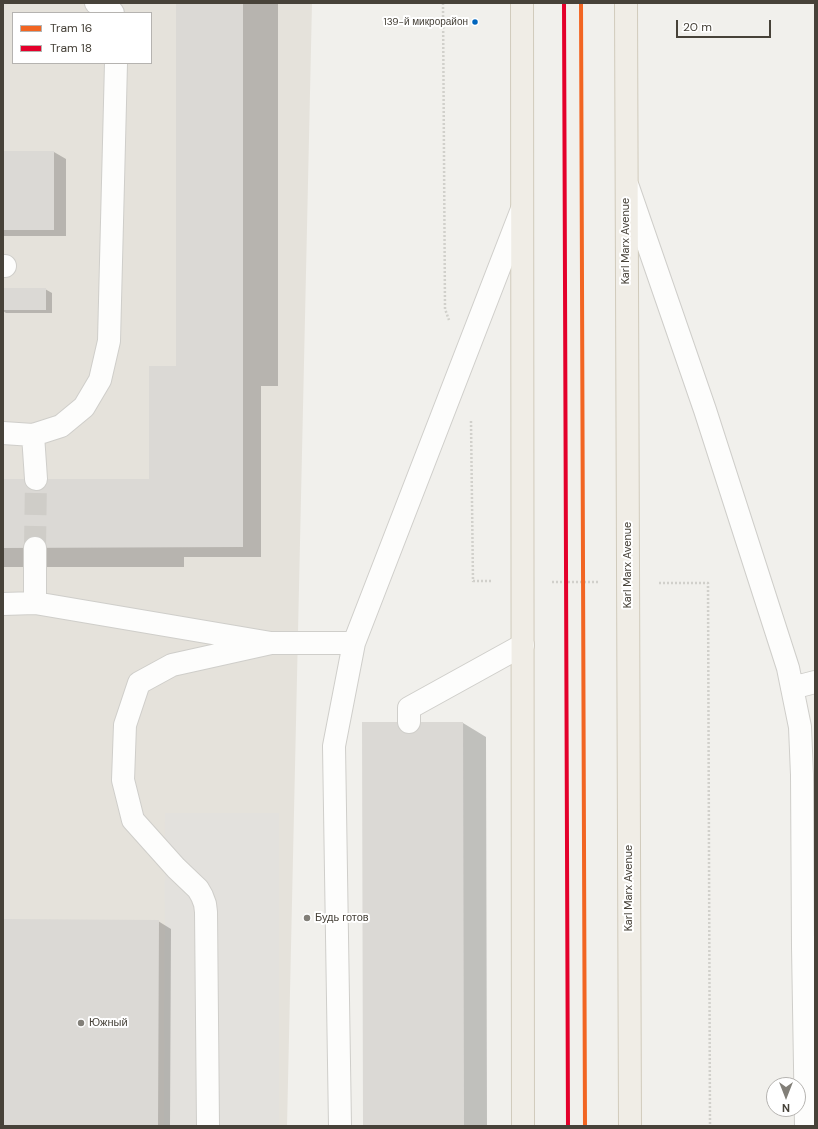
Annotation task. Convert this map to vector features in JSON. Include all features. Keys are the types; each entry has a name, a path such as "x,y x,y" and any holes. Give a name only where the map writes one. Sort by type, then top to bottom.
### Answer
{"main road":[{"path":"522,3 523,1126"},
{"name":"Karl Marx Avenue","path":"626,3 630,1126"}],"lane":[{"path":"96,3 109,8 113,12"},
{"path":"3,434 33,435 61,426 84,407 100,380 109,341 116,64"},
{"path":"626,183 707,418 788,668 800,727 809,947 806,1126"},
{"path":"340,1126 334,746 354,643 523,206"},
{"path":"33,435 36,479"},
{"path":"35,548 35,603"},
{"path":"3,604 35,603 271,643 354,643"},
{"path":"208,1126 205,904 198,889 176,868 134,820 123,780 125,725 138,683 172,665 271,643"},
{"path":"409,722 409,708 523,645"},
{"path":"792,688 815,682"}],"path":[{"path":"443,3 445,309 463,362"},
{"path":"470,414 473,581 492,581"},
{"path":"552,582 600,582"},
{"path":"660,583 708,583 710,1126"}],"shaded area":[{"path":"3,3 312,3 287,1126 3,1126"},
{"path":"165,813 279,813 279,1126 164,1126"}],"building":[{"path":"176,3 243,3 243,547 3,548 3,479 149,479 149,366 176,366"},
{"path":"3,151 54,151 54,230 3,230"},
{"path":"3,288 46,288 46,310 3,310"},
{"path":"362,722 463,722 464,1126 363,1126"},
{"name":"Южный","path":"3,919 159,920 158,1126 3,1126"}],"tunnel":[{"path":"35,548 36,479"}],"tram line":[{"name":"18","path":"564,3 568,1126"},
{"name":"16","path":"581,3 585,1126"}],"place":[{"name":"139-й микрорайон","path":"475,22"},
{"name":"Будь готов","path":"307,918"},
{"name":"Южный","path":"81,1023"}]}
